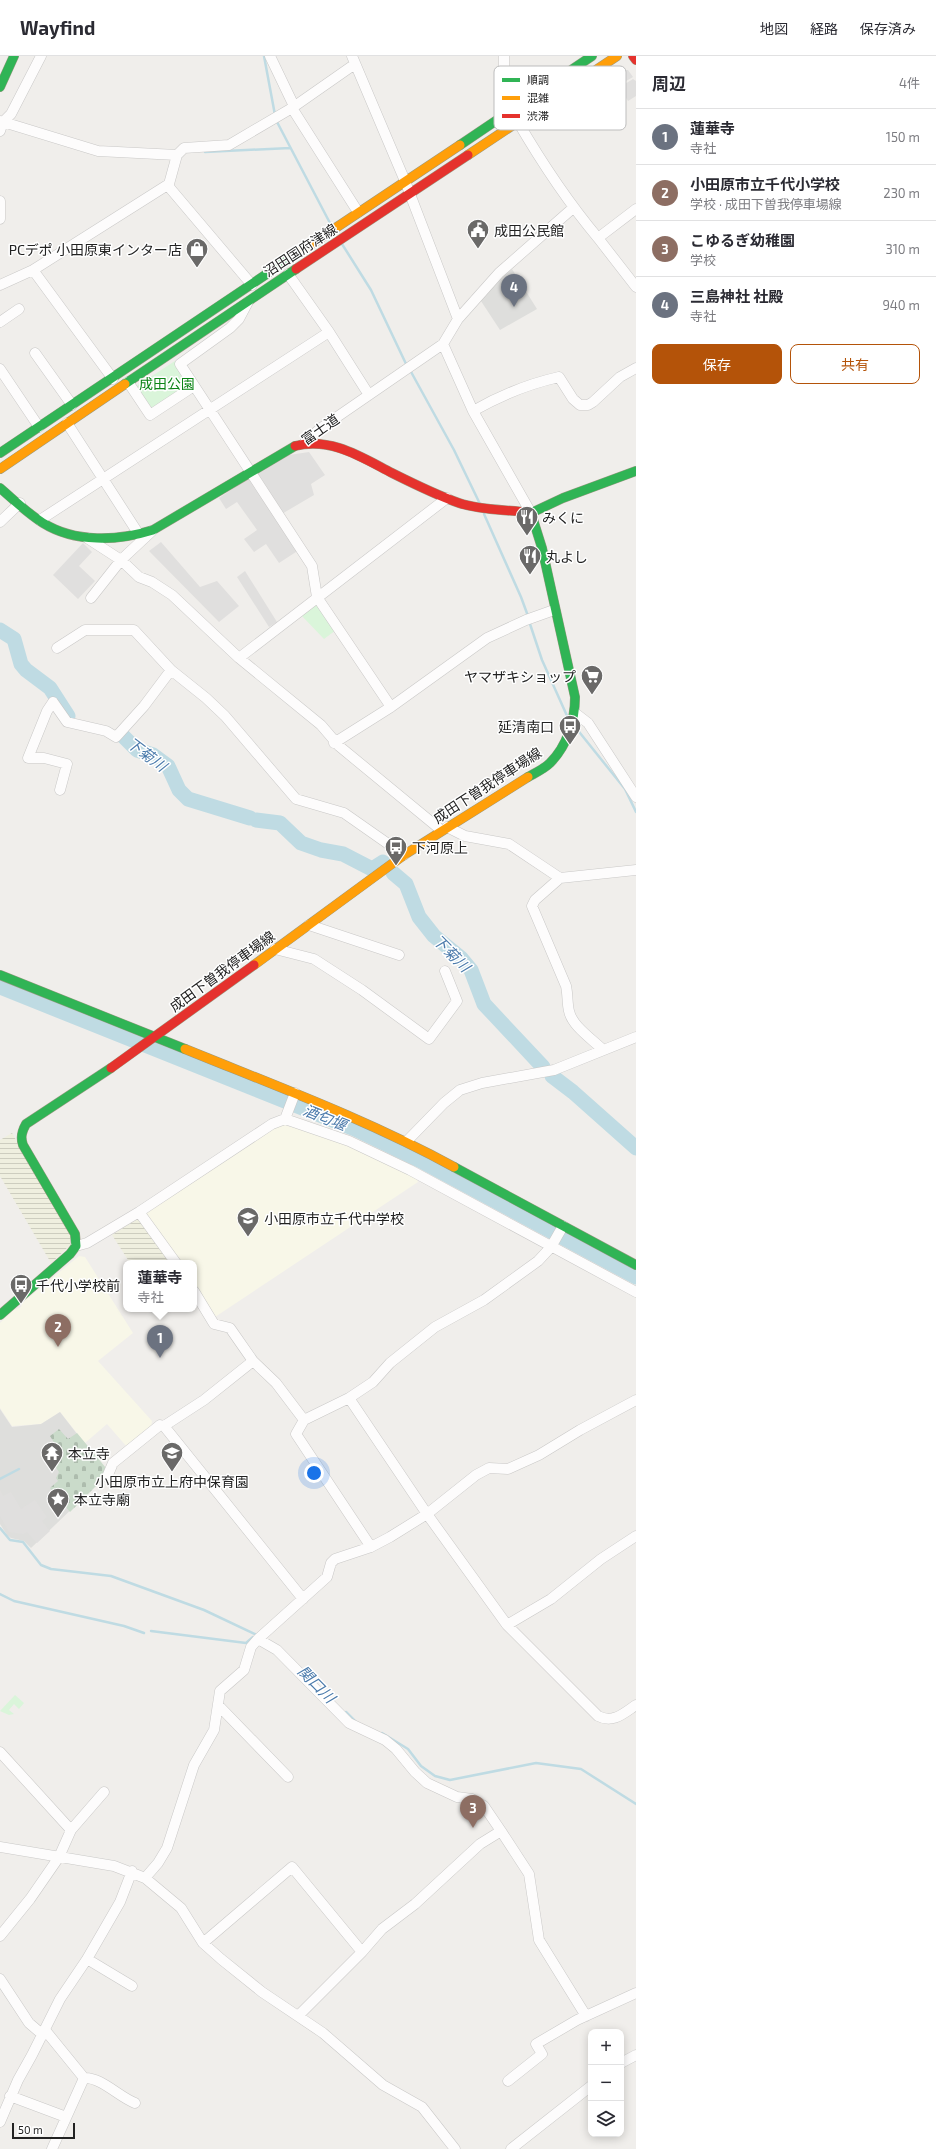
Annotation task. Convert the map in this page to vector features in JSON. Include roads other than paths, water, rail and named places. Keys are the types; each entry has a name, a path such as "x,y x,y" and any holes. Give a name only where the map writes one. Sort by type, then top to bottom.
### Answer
{"main road":[{"path":"0,87 14,56"},
{"name":"沼田国府津線","path":"577,66 592,56"},
{"name":"沼田国府津線","path":"602,66 617,56"},
{"path":"633,56 636,60"},
{"name":"沼田国府津線","path":"0,453 494,122"},
{"name":"沼田国府津線","path":"0,469 288,274 345,238 506,130"},
{"path":"305,442 326,443 345,449 447,498 482,509 520,510 531,513 563,498 636,472"},
{"name":"富士道","path":"0,488 49,526 87,538 117,537 138,534 153,530 290,447 305,442"},
{"name":"成田下曽我停車場線","path":"76,1246 75,1234 25,1149 21,1139 21,1132 26,1124 134,1053 404,855 549,764 563,746 571,729 575,713 575,697 554,610 542,548 531,513"},
{"path":"0,975 359,1119 407,1142 636,1265"},
{"path":"0,1315 70,1254 76,1246"}],"street":[{"path":"41,56 11,114 1,125 98,151 180,152 229,145 292,108 353,60 405,181 458,319"},
{"path":"270,56 293,104 292,108 358,212"},
{"path":"523,130 550,176 573,208 636,287"},
{"path":"180,152 169,188 252,285"},
{"path":"0,285 33,270 169,184"},
{"path":"0,201 0,219"},
{"path":"531,513 473,410 443,344 458,319 499,273 573,208"},
{"path":"598,238 636,209"},
{"path":"33,270 112,379"},
{"path":"288,274 369,395"},
{"path":"249,301 239,319 230,328 180,364 249,472 312,566 317,596 391,707"},
{"path":"0,322 20,309"},
{"path":"40,520 328,332"},
{"name":"富士道","path":"305,442 321,428 443,344"},
{"path":"35,353 72,405"},
{"path":"473,410 500,396 535,382 559,377 573,399 580,405 588,405 620,377 636,368"},
{"path":"0,369 39,427"},
{"path":"128,382 150,415 194,386"},
{"path":"67,423 104,478 138,534"},
{"path":"239,658 317,596 447,498"},
{"path":"0,522 20,503"},
{"path":"91,598 121,560 153,530"},
{"path":"87,538 121,560 139,577 152,582 172,595 239,658 321,724 334,742 379,781 444,829 472,838 509,844 560,878"},
{"path":"334,742 391,707 487,638 529,619 554,610"},
{"path":"57,648 85,630 134,630 171,670 206,698 225,716 296,799 344,813 404,855"},
{"path":"60,790 67,764 44,758 28,758 47,711 53,702 67,722 106,731 116,737 144,706 171,670"},
{"path":"575,713 588,723 636,797"},
{"path":"602,1049 573,1020 569,1012 569,997 566,986 532,906 535,900 560,878 636,870"},
{"path":"309,925 399,955"},
{"path":"276,949 314,959 362,990 429,1038 457,1001 445,971"},
{"path":"407,1142 444,1103 460,1090 482,1083 554,1070 602,1049 636,1037"},
{"path":"76,1246 87,1243 140,1212 286,1115 295,1093"},
{"path":"286,1115 349,1141 403,1167 636,1292"},
{"path":"140,1212 174,1260"},
{"path":"371,1547 296,1434 304,1420 349,1398 373,1382 390,1363 435,1327 484,1300 538,1261 551,1247 563,1226"},
{"path":"197,1296 214,1324 230,1328 253,1361 276,1383 304,1420"},
{"path":"108,1477 112,1463 160,1425 164,1426 204,1400 253,1361"},
{"path":"349,1398 426,1514 507,1625 598,1716 613,1719 636,1705"},
{"path":"145,1878 158,1863 167,1848 194,1765 214,1730 219,1706 220,1691 244,1670 251,1648 261,1636 327,1577 331,1563 335,1559 371,1547 426,1514 476,1475 489,1468 508,1469 539,1455 580,1430 636,1400"},
{"path":"164,1426 303,1598"},
{"path":"507,1625 551,1599 601,1559 636,1536"},
{"path":"261,1636 349,1723 385,1740 396,1748 415,1772 427,1783 457,1797 472,1799 484,1806 529,1874 539,1940 586,2016"},
{"path":"219,1706 288,1777"},
{"path":"0,1752 71,1830"},
{"path":"0,1936 30,1899 59,1857 71,1830 104,1792"},
{"path":"298,2016 362,1952 382,1929 415,1904 480,1844 501,1831"},
{"path":"0,1847 114,1866 145,1878 181,1908 203,1943 262,1992 322,2033 383,2085 422,2107 455,2149"},
{"path":"203,1943 292,1867 362,1952"},
{"path":"0,2122 10,2096 60,2000 87,1959 120,1902 132,1872"},
{"path":"87,1959 132,1986"},
{"path":"0,1979 29,2023 44,2032 84,2078 90,2078 124,2099 135,2103"},
{"path":"508,2081 542,2054 536,2044 586,2016 636,1993"},
{"path":"624,2061 636,2054"},
{"path":"52,2149 84,2078"},
{"path":"511,2149 588,2088"},
{"path":"10,2096 66,2117"}],"waterway":[{"path":"264,56 275,115"},
{"path":"276,120 331,225"},
{"path":"205,152 290,148"},
{"path":"342,244 371,290 407,366"},
{"path":"410,370 454,450 480,504"},
{"path":"484,514 528,616"},
{"path":"529,621 542,660 568,718"},
{"name":"下菊川","path":"0,630 14,639 21,664 26,670 50,688 68,716"},
{"path":"576,728 625,789 636,812"},
{"name":"下菊川","path":"123,736 137,750 153,755 168,766 179,790 188,799 250,818"},
{"name":"下菊川","path":"256,820 280,823 301,843 321,850 343,854 372,869 383,862"},
{"name":"下菊川","path":"393,873 406,884 419,917 434,936 461,958 471,970 484,1004 543,1067"},
{"name":"酒匂堰","path":"0,987 355,1129 419,1160 636,1277"},
{"name":"下菊川","path":"552,1076 573,1092 636,1148"},
{"path":"0,1479 19,1469"},
{"name":"関口川","path":"0,1528 10,1540 23,1542 41,1565 51,1569 111,1576 204,1610 259,1636"},
{"path":"0,1594 14,1601 124,1626 144,1633"},
{"path":"151,1631 246,1643 253,1637"},
{"name":"関口川","path":"346,1712 355,1721"},
{"name":"関口川","path":"382,1733 408,1749 421,1766 435,1776 450,1780 536,1763 581,1769 636,1804"}],"place":[{"name":"成田公民館","path":"478,250"},
{"name":"PCデポ 小田原東インター店","path":"197,268"},
{"name":"三島神社 社殿","path":"514,307"},
{"name":"みくに","path":"527,536"},
{"name":"丸よし","path":"530,576"},
{"name":"ヤマザキショップ","path":"592,696"},
{"name":"延清南口","path":"570,746"},
{"name":"下河原上","path":"396,866"},
{"name":"小田原市立千代中学校","path":"248,1238"},
{"name":"千代小学校前","path":"21,1304"},
{"name":"小田原市立千代小学校","path":"58,1347"},
{"name":"蓮華寺","path":"160,1358"},
{"name":"本立寺","path":"52,1472"},
{"name":"小田原市立上府中保育園","path":"172,1472"},
{"name":"本立寺廟","path":"58,1518"},
{"name":"こゆるぎ幼稚園","path":"473,1828"}],"park label":[{"name":"成田公園","path":"167,383"}]}
